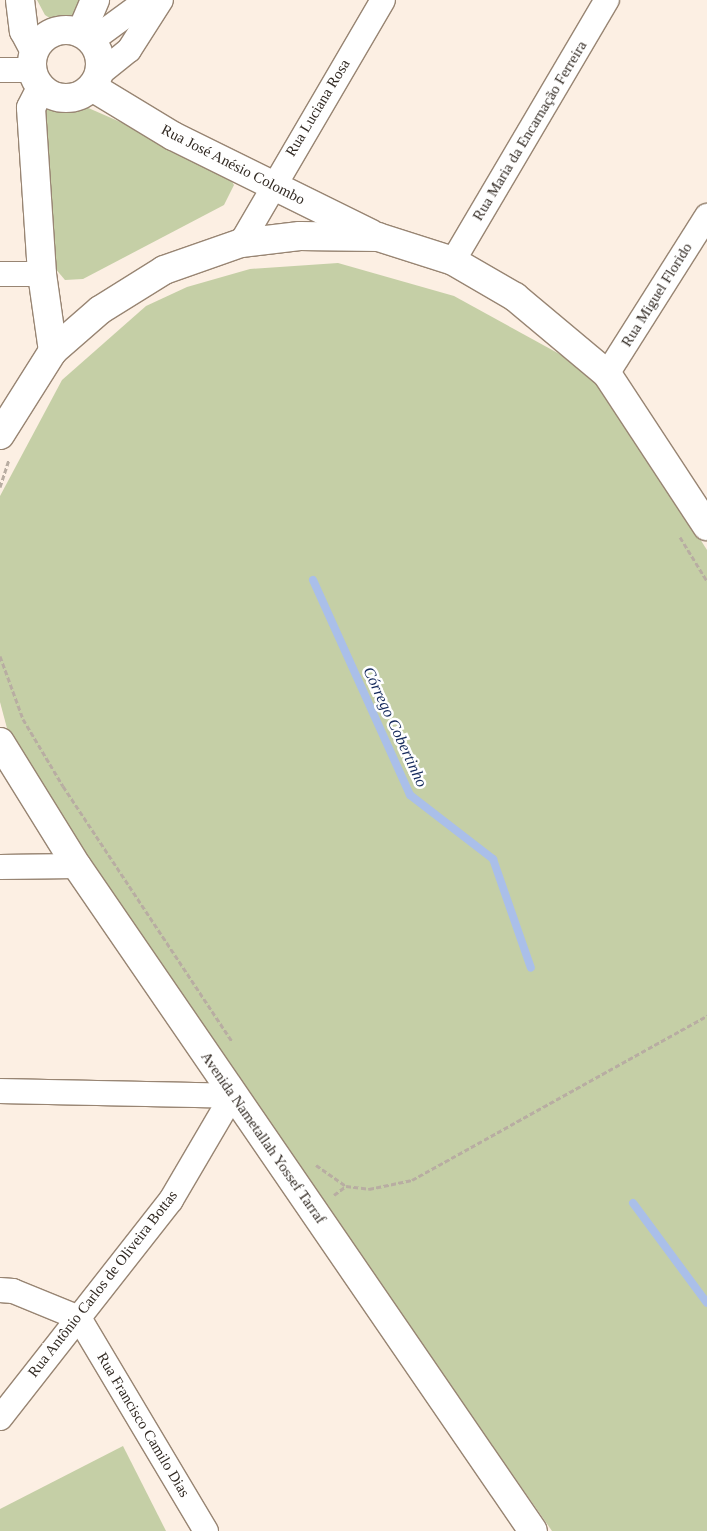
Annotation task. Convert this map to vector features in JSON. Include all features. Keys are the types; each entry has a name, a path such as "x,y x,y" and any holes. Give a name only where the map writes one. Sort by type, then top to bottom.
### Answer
{"street":[{"path":"20,0 24,31 36,69 52,96 66,98 80,95 129,50 161,0"},
{"path":"95,0 86,37 100,63 95,81"},
{"path":"53,351 42,274 31,108 40,41 60,30 86,37 147,0"},
{"name":"Rua Luciana Rosa","path":"241,243 382,0"},
{"name":"Rua Maria da Encarnação Ferreira","path":"453,261 607,0"},
{"path":"0,70 36,69"},
{"name":"Rua José Anésio Colombo","path":"95,81 173,136 378,237"},
{"name":"Rua Luciana Rosa","path":"247,173 255,188 255,217"},
{"name":"Rua Miguel Florido","path":"607,374 707,216"},
{"path":"6,443 53,351 100,310 164,270 241,243 300,236 378,237 453,261 515,297 607,374 707,526"},
{"path":"0,274 42,274"},
{"name":"Avenida Nametallah Yossef Tarraf","path":"0,742 77,866 232,1096 533,1531"},
{"path":"0,867 77,866"},
{"path":"0,1091 232,1096"},
{"name":"Rua Antônio Carlos de Oliveira Bottas","path":"0,1418 171,1200 232,1096"},
{"path":"0,1290 13,1291 79,1318"},
{"name":"Rua Francisco Camilo Dias","path":"79,1318 206,1531"}],"path":[{"path":"0,487 6,443"},
{"path":"678,535 707,581"},
{"path":"0,656 23,719 62,786 237,1048"},
{"path":"314,1163 346,1186 369,1189 412,1180 707,1016"}],"green space":[{"path":"37,0 87,0 72,21 56,22 45,15"},
{"path":"61,96 223,167 234,185 224,205 83,279 65,280 54,267 42,112 48,101"},
{"path":"338,263 454,296 585,368 643,449 707,550 707,1531 552,1531 132,930 12,747 0,702 0,496 62,380 146,306 187,287 250,269"},
{"path":"123,1446 166,1531 0,1531 0,1509"}],"waterway":[{"name":"Córrego Cobertinho","path":"313,580 410,795 493,859 531,968"},
{"name":"Córrego Cobertinho","path":"633,1203 707,1303"}]}
